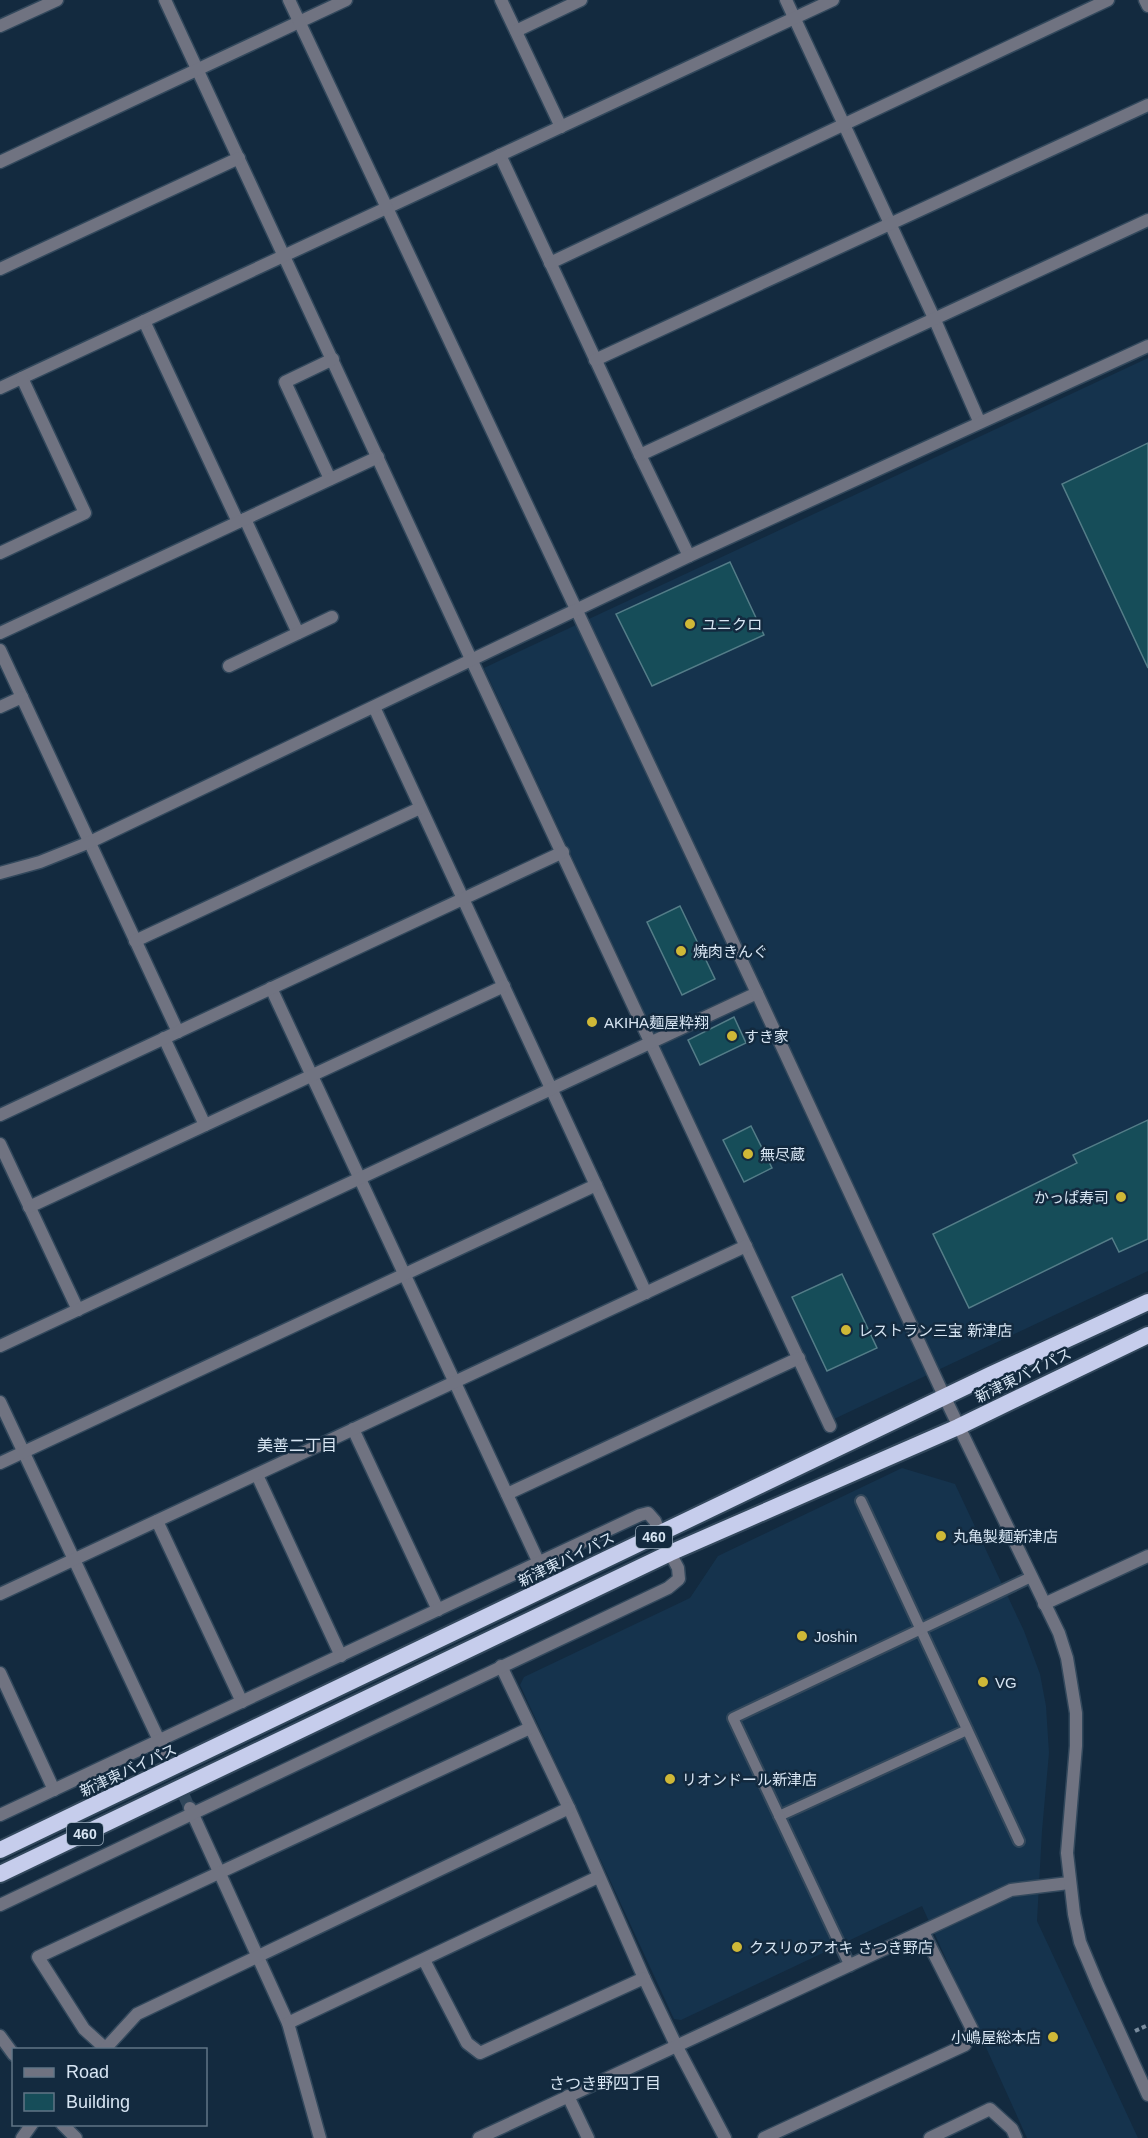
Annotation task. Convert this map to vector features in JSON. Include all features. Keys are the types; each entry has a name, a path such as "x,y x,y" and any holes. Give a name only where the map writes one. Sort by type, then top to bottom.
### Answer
{"highway":[{"name":"新津東バイパス","path":"0,1850 161,1775 990,1375 1148,1302"},
{"name":"新津東バイパス","path":"0,1874 670,1553 958,1427 1148,1335"}],"street":[{"path":"0,26 57,0"},
{"path":"165,0 830,1426"},
{"path":"289,0 758,993 958,1427 1059,1633 1067,1658 1076,1713 1077,1746 1067,1853 1080,1942 1148,2095"},
{"path":"0,162 346,0"},
{"path":"501,0 561,127"},
{"path":"516,31 581,0"},
{"path":"786,0 980,421"},
{"path":"0,388 833,0"},
{"path":"550,263 845,126 1108,0"},
{"path":"1145,0 1148,6"},
{"path":"595,360 1148,105"},
{"path":"500,155 639,455 689,555"},
{"path":"0,269 239,158"},
{"path":"639,455 1148,220"},
{"path":"144,321 298,633"},
{"path":"0,873 40,862 90,842 689,555 1148,346"},
{"path":"330,479 285,382 333,359"},
{"path":"0,553 85,513 22,378"},
{"path":"0,633 378,457"},
{"path":"229,666 332,617"},
{"path":"0,650 178,1032"},
{"path":"0,707 22,697"},
{"path":"374,707 646,1293"},
{"path":"135,940 420,808"},
{"path":"0,1115 563,852"},
{"path":"29,1207 504,986"},
{"path":"271,988 539,1563"},
{"path":"0,1346 758,993"},
{"path":"165,1038 205,1125"},
{"path":"0,1144 78,1310"},
{"path":"0,1463 596,1185"},
{"path":"0,1594 746,1246"},
{"path":"507,1494 799,1359"},
{"path":"0,1402 165,1753"},
{"path":"353,1429 438,1610"},
{"path":"257,1475 341,1656"},
{"path":"0,1815 640,1515 648,1513 655,1521 660,1534"},
{"path":"158,1521 242,1702"},
{"path":"0,1905 191,1811 668,1588 679,1579 678,1568 670,1553"},
{"path":"1044,1604 1148,1556"},
{"path":"501,1666 569,1808 644,1978 725,2138"},
{"path":"0,1673 54,1790"},
{"path":"103,2048 84,2029 38,1957 530,1728"},
{"path":"105,2048 137,2014 569,1808"},
{"path":"191,1811 288,2023 320,2138"},
{"path":"288,2023 598,1877"},
{"path":"479,2138 1011,1890 1070,1883"},
{"path":"764,2138 964,2045 972,2029 923,1932"},
{"path":"424,1960 467,2043 480,2053 644,1978"},
{"path":"0,2036 12,2052"},
{"path":"568,2096 588,2138"},
{"path":"930,2138 990,2109 1012,2129 1016,2138"},
{"path":"64,2126 76,2138"}],"lane":[{"path":"861,1501 1020,1841"},
{"path":"850,1966 733,1718 1031,1578"},
{"path":"779,1816 967,1730"}],"shaded area":[{"path":"1148,358 1148,1271 834,1419 484,668"},
{"path":"902,1468 955,1484 1024,1631 1040,1674 1046,1706 1049,1753 1037,1921 1138,2138 1027,2138 922,1906 681,2020 674,2019 520,1685 524,1677 690,1598 718,1556"}],"building":[{"path":"1148,443 1148,668 1062,484"},
{"name":"ユニクロ","path":"730,562 764,635 652,686 616,614"},
{"name":"焼肉きんぐ","path":"680,906 715,979 682,995 647,922"},
{"path":"734,1017 746,1043 700,1065 688,1040"},
{"path":"1148,1120 1148,1239 1119,1252 1112,1238 969,1308 933,1234 1077,1163 1073,1155"},
{"name":"無尽蔵","path":"751,1126 772,1168 744,1182 723,1140"},
{"path":"842,1274 877,1348 827,1371 792,1297"}],"tunnel":[{"path":"169,1762 189,1807"}],"place":[{"name":"ユニクロ","path":"690,624"},
{"name":"焼肉きんぐ","path":"681,951"},
{"name":"AKIHA麺屋粋翔","path":"592,1022"},
{"name":"すき家","path":"732,1036"},
{"name":"無尽蔵","path":"748,1154"},
{"name":"かっぱ寿司","path":"1121,1197"},
{"name":"レストラン三宝 新津店","path":"846,1330"},
{"name":"丸亀製麺新津店","path":"941,1536"},
{"name":"Joshin","path":"802,1636"},
{"name":"VG","path":"983,1682"},
{"name":"リオンドール新津店","path":"670,1779"},
{"name":"クスリのアオキ さつき野店","path":"737,1947"},
{"name":"小嶋屋総本店","path":"1053,2037"}],"district":[{"name":"美善二丁目","path":"297,1445"},
{"name":"さつき野四丁目","path":"605,2083"}]}
